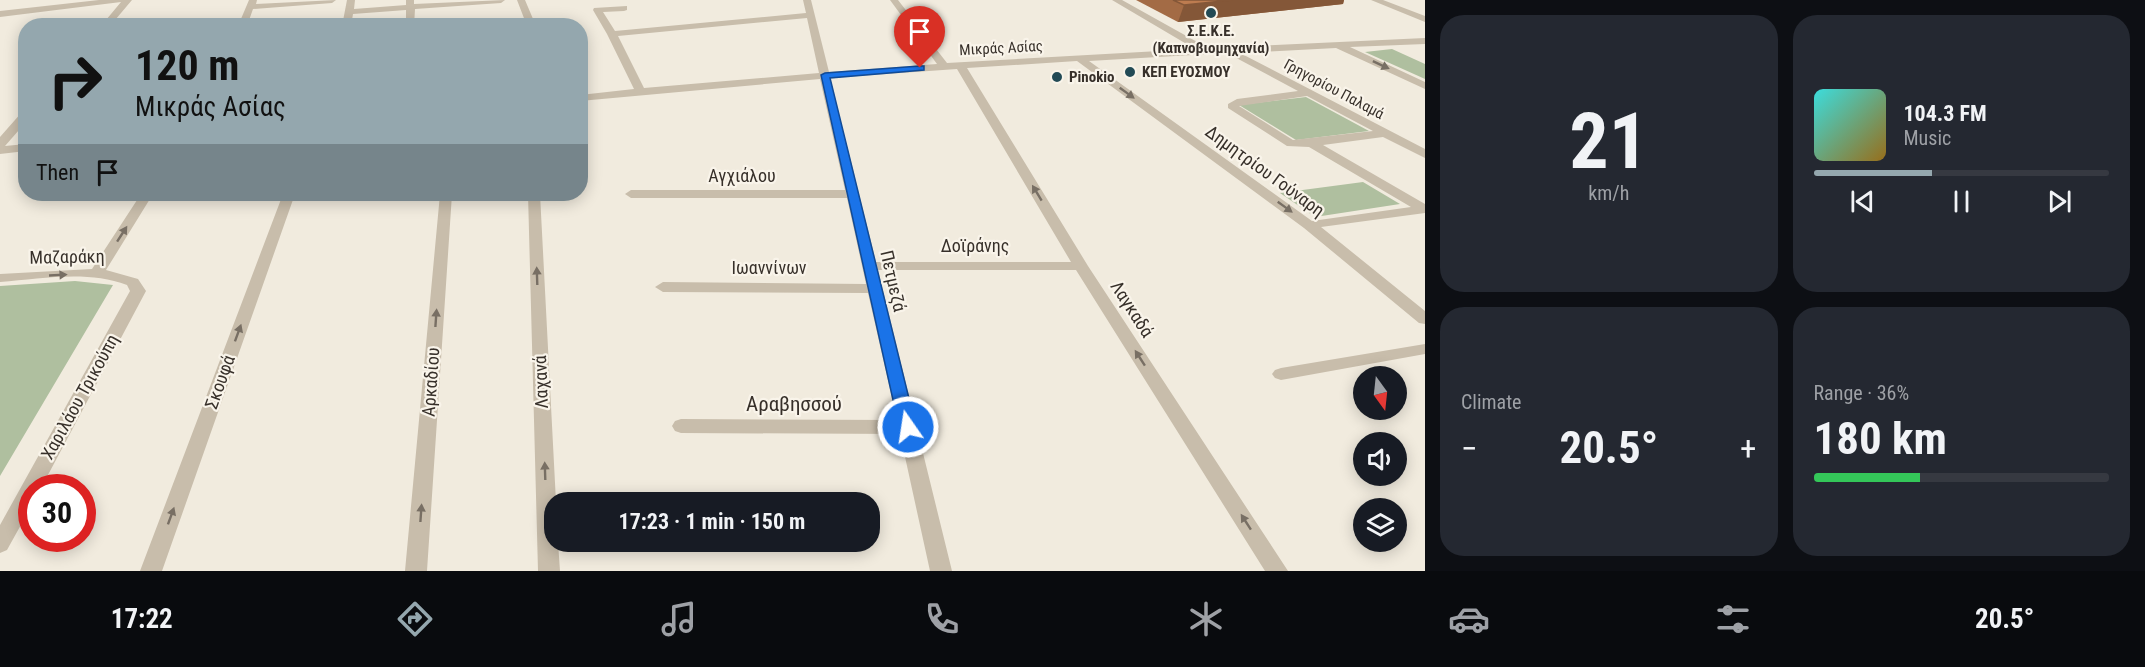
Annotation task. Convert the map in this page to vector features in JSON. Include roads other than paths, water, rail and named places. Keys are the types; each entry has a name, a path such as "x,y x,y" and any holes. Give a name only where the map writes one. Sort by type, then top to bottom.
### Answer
{"street":[{"path":"0,14 121,0"},
{"path":"112,18 128,0"},
{"path":"246,18 252,4 332,0"},
{"path":"348,18 351,0"},
{"path":"350,12 411,3 501,0"},
{"path":"521,0 529,18"},
{"name":"Λαγκαδά","path":"894,0 952,66 1277,571"},
{"path":"1116,0 1207,52"},
{"path":"1375,0 1425,19"},
{"path":"612,34 809,7"},
{"name":"Πετμεζά","path":"809,7 941,571"},
{"path":"624,8 597,10 612,34 640,91"},
{"name":"Μικράς Ασίας","path":"588,97 825,75 952,66 1425,41"},
{"path":"1336,45 1425,86"},
{"name":"Γρηγορίου Παλαμά","path":"1229,51 1425,154"},
{"name":"Δημητρίου Γούναρη","path":"1080,59 1309,225 1425,319"},
{"path":"1309,93 1237,102 1232,106 1288,143 1311,144 1385,133"},
{"path":"0,144 18,123"},
{"path":"1311,144 1424,209"},
{"path":"0,150 18,148"},
{"name":"Αγχιάλου","path":"631,194 853,194"},
{"path":"96,274 143,201"},
{"name":"Σκουφά","path":"151,571 286,201"},
{"name":"Αρκαδίου","path":"416,571 445,201"},
{"name":"Λαχανά","path":"534,201 549,571"},
{"path":"1309,225 1424,209"},
{"name":"Δοϊράνης","path":"870,266 1081,266"},
{"name":"Μαζαράκη","path":"0,278 96,274 120,277 133,282"},
{"name":"Χαριλάου Τρικούπη","path":"0,544 138,291 133,282"},
{"name":"Ιωαννίνων","path":"663,287 875,289"},
{"path":"1281,374 1425,349"},
{"name":"Αραβησσού","path":"681,426 908,427"}],"place":[{"name":"Σ.Ε.Κ.Ε. (Καπνοβιομηχανία)","path":"1211,13"},
{"name":"ΚΕΠ ΕΥΟΣΜΟΥ","path":"1130,72"},
{"name":"Pinokio","path":"1057,77"}]}
